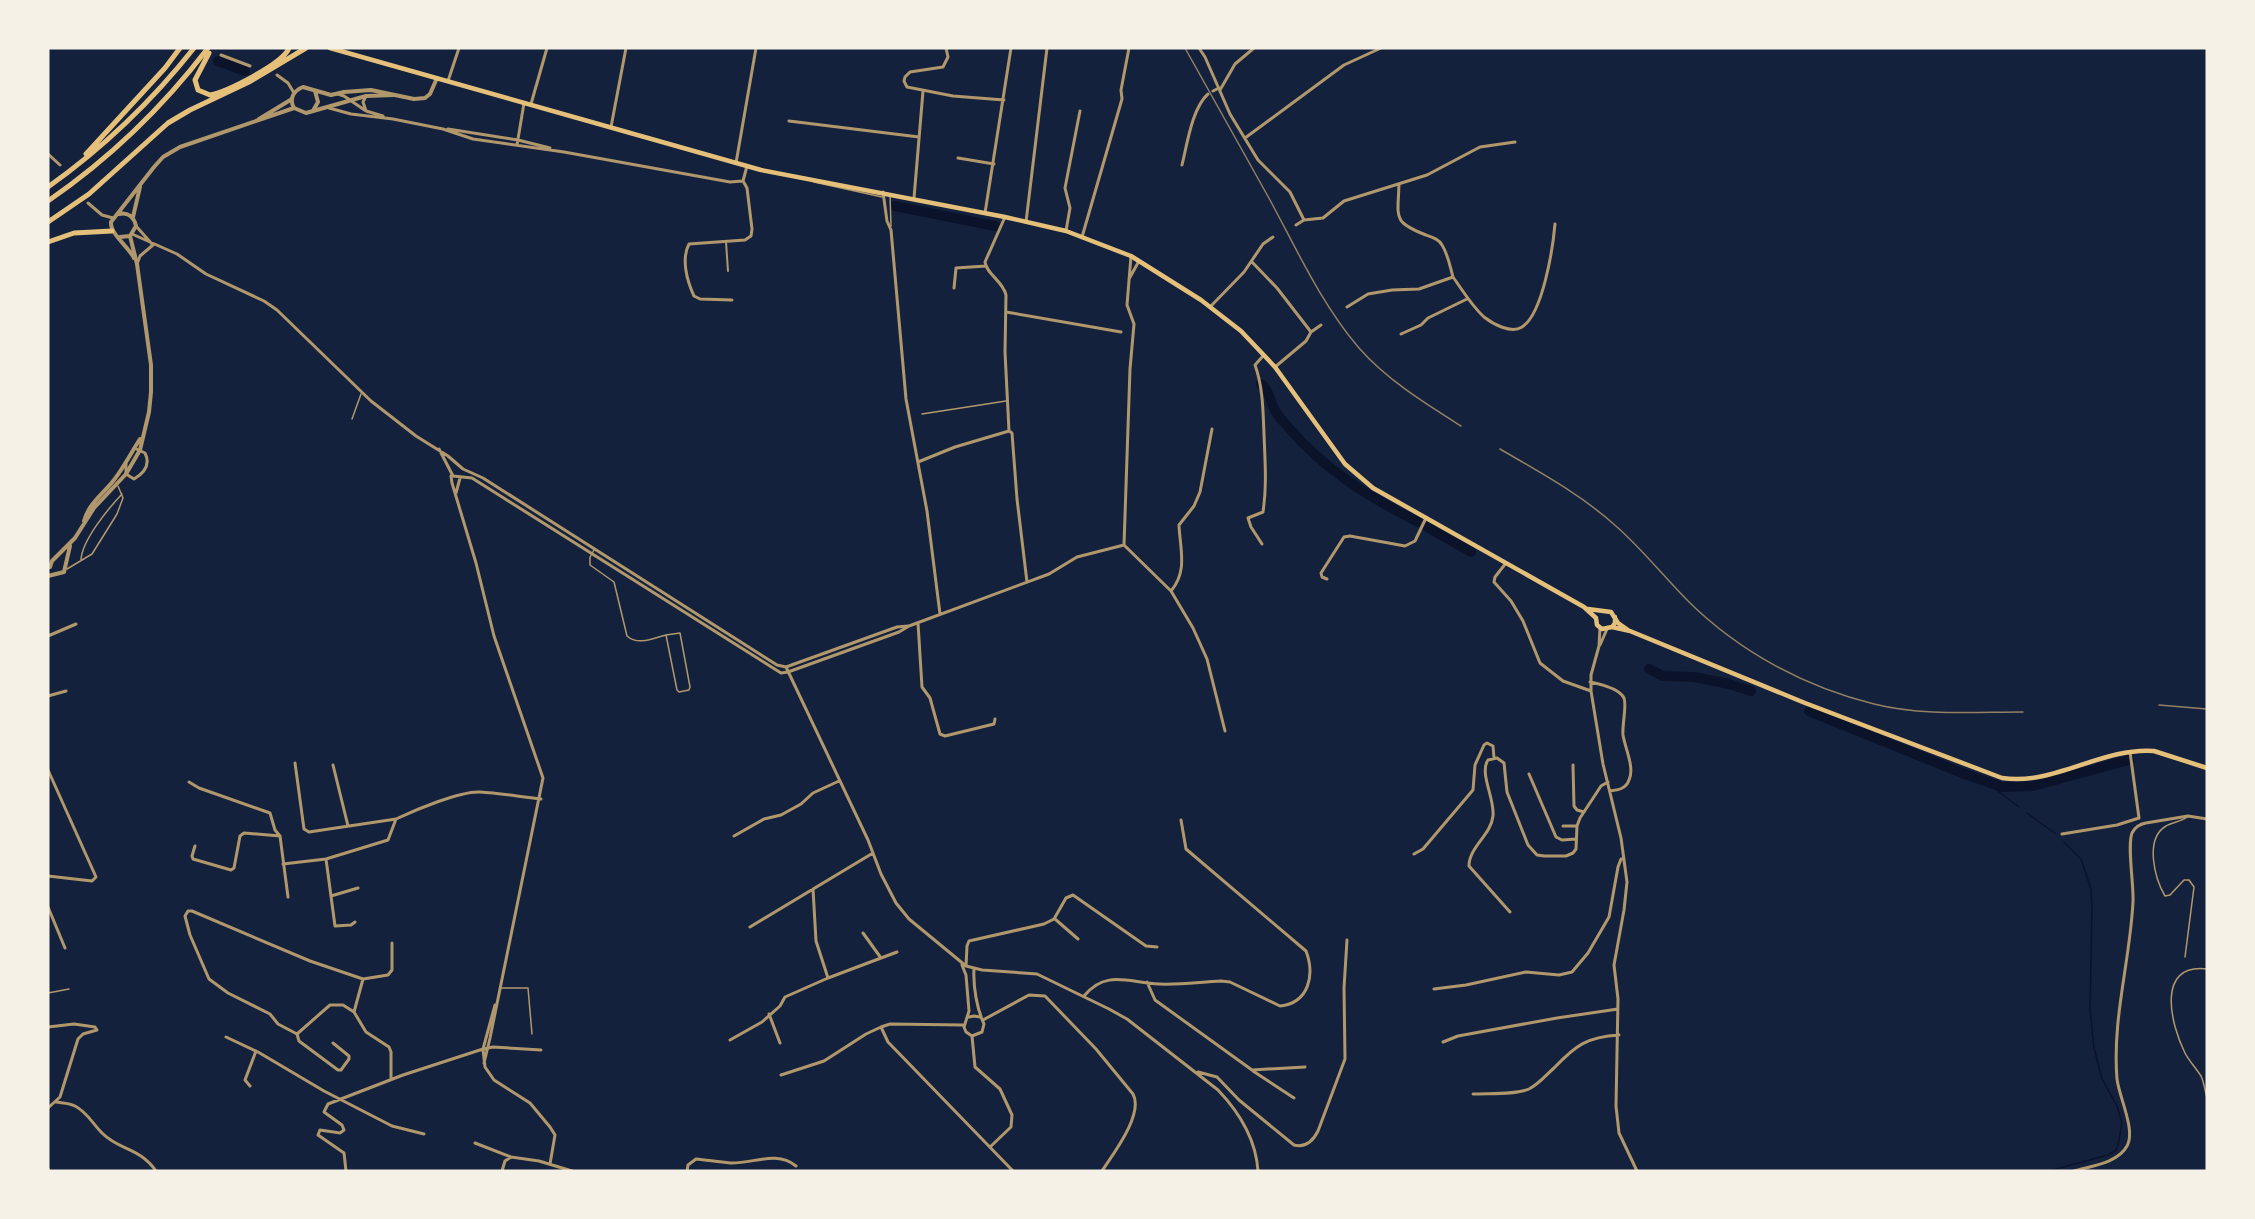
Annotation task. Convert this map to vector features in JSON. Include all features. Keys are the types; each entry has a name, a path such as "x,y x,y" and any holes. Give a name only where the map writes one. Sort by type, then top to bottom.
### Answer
{"highway":[{"path":"72,168 141,95 180,48"},
{"path":"48,187 117,131 194,48"},
{"path":"210,48 195,80 198,90 210,95 222,92 261,71 282,57 289,48"},
{"path":"48,201 94,167 138,129 210,48"},
{"path":"48,222 89,194 168,123 249,82 306,48"},
{"path":"48,242 74,232 112,231"}],"main road":[{"path":"330,48 747,166 1005,217 1082,237 1131,256 1211,306 1241,331 1265,354 1345,464 1373,488 1584,607 1601,612 1611,612 1618,623 1630,631 1810,705 2002,778 2031,778 2130,752 2154,750 2207,768"},
{"path":"1584,607 1596,618 1600,627 1630,631"},
{"path":"1596,618 1601,612"},
{"path":"1609,628 1615,622 1615,617"}],"street":[{"path":"448,81 459,48"},
{"path":"531,104 548,48"},
{"path":"611,127 626,48"},
{"path":"736,163 756,48"},
{"path":"946,48 948,57 943,67 910,72 904,81 907,87 923,91 1004,100"},
{"path":"986,213 1011,48"},
{"path":"1026,222 1047,48"},
{"path":"1082,237 1122,99 1121,90 1129,48"},
{"path":"1199,48 1258,160 1290,192 1304,220"},
{"path":"1213,91 1219,89 1235,64 1254,48"},
{"path":"1245,138 1344,65 1381,48"},
{"path":"221,55 250,66"},
{"path":"277,75 288,82 294,93"},
{"path":"394,95 366,96 302,113 294,108 292,99 294,93 303,87 332,95 371,90 414,99 425,98 434,89 437,78"},
{"path":"313,90 318,102 314,110"},
{"path":"914,198 923,91"},
{"path":"338,94 366,111 393,119"},
{"path":"1182,165 1193,123 1202,99 1208,94"},
{"path":"366,96 363,102 366,111"},
{"path":"253,122 292,99"},
{"path":"517,146 524,103"},
{"path":"327,107 351,114 393,119 443,129 473,139 564,152 730,182 743,181"},
{"path":"137,264 130,250 112,231 111,222 163,157 180,147 294,108"},
{"path":"1066,231 1070,208 1065,188 1080,111"},
{"path":"789,121 919,137"},
{"path":"443,129 452,128 518,140 564,152"},
{"path":"1296,225 1304,220 1323,218 1344,201 1427,175 1480,147 1515,142"},
{"path":"48,154 60,165"},
{"path":"958,158 994,164"},
{"path":"732,300 694,296 686,269 685,252 689,244 745,240 751,236 747,188 743,181 747,166"},
{"path":"141,183 135,201 133,218 135,226 153,245"},
{"path":"1399,184 1398,213 1400,220 1408,228 1436,239 1442,245 1453,277 1467,299 1486,318 1514,330 1522,327 1530,319 1548,277 1555,224"},
{"path":"883,194 887,221 891,230 906,399 926,500 940,614"},
{"path":"88,203 102,215 113,218"},
{"path":"118,214 123,213 133,218"},
{"path":"1005,217 985,261 986,266 1005,289 1009,431 1012,434 1027,583"},
{"path":"55,574 49,567 52,561 72,543 80,531 90,505 126,474 140,450 149,412 151,365 131,235 135,226"},
{"path":"119,237 131,235 177,254 206,274 264,301 277,310 362,393 416,436 775,670 788,672 1027,583 1049,574 1077,557 1124,545"},
{"path":"1211,306 1237,280 1263,244 1273,237"},
{"path":"726,242 728,271"},
{"path":"137,264 140,256 153,245"},
{"path":"1131,256 1127,305 1134,324 1130,369 1124,545 1171,591 1193,628 1203,651 1225,731"},
{"path":"1129,280 1139,261"},
{"path":"1252,261 1277,288 1311,332"},
{"path":"954,288 956,268 986,266"},
{"path":"1347,307 1368,294 1419,289 1453,277"},
{"path":"1401,334 1421,326 1428,318 1467,299"},
{"path":"1006,312 1121,332"},
{"path":"1275,367 1306,341 1311,332 1321,326"},
{"path":"1262,544 1248,518 1263,512 1266,489 1263,412 1255,365 1265,354"},
{"path":"1171,591 1176,585 1183,564 1179,525 1194,506 1200,492 1212,429"},
{"path":"918,462 955,447 1009,431"},
{"path":"114,484 142,436"},
{"path":"126,474 134,479 142,475 146,469 148,458 146,453 134,448"},
{"path":"439,449 455,478 472,478 777,665 786,667 897,627 909,626"},
{"path":"126,464 126,474"},
{"path":"461,467 452,468 452,483 494,636 543,778 541,799 485,1049 484,1063 488,1073 495,1080 530,1103 550,1127 555,1135 550,1164"},
{"path":"456,495 461,467"},
{"path":"1327,579 1322,577 1322,573 1344,537 1350,536 1405,546 1415,541 1426,518"},
{"path":"48,576 61,574 66,569 65,562 72,543"},
{"path":"57,558 65,562"},
{"path":"1506,563 1495,577 1494,582 1511,601 1525,626 1540,663 1563,681 1591,691"},
{"path":"918,622 922,687 930,698 940,734 945,736 994,724 995,719"},
{"path":"48,636 76,624"},
{"path":"1600,627 1599,646 1590,682 1624,859 1626,894 1614,965 1618,1009 1616,1106 1619,1134 1637,1171"},
{"path":"1599,646 1609,628"},
{"path":"786,667 896,903 909,919 966,966 974,969 1037,974 1127,1019 1218,1090 1239,1115 1249,1135 1258,1171"},
{"path":"1590,682 1619,692 1625,703 1622,728 1631,772 1630,779 1621,789 1610,791"},
{"path":"48,696 66,691"},
{"path":"1414,854 1423,849 1473,790 1475,765 1487,743 1492,746 1494,758"},
{"path":"2130,752 2140,824"},
{"path":"1509,912 1469,866 1471,856 1493,819 1485,770 1488,760 1497,758 1504,763 1508,792 1532,851 1537,855 1566,856 1576,849 1577,826 1601,786 1608,782"},
{"path":"296,763 304,829 309,832 396,819 469,793 480,792 541,799"},
{"path":"333,765 348,826"},
{"path":"1573,765 1574,806 1576,810 1584,813"},
{"path":"48,770 96,877 92,881 48,876"},
{"path":"1529,774 1556,837 1562,840 1576,838"},
{"path":"734,836 764,819 781,815 801,804 806,798 839,781"},
{"path":"189,782 199,788 270,813 275,830 280,836 288,897"},
{"path":"2074,1171 2113,1159 2123,1151 2129,1140 2118,1084 2117,1050 2121,990 2132,929 2134,890 2131,838 2133,832 2140,824 2188,816 2207,819"},
{"path":"2062,834 2117,825 2139,818"},
{"path":"284,864 326,859 388,840 396,819"},
{"path":"1084,996 1092,986 1104,980 1124,979 1156,984 1230,982 1280,1006 1298,1001 1303,994 1310,977 1311,967 1300,944 1186,849 1181,820"},
{"path":"1563,826 1577,826"},
{"path":"195,846 193,859 231,870 234,868 240,836 244,833 280,836"},
{"path":"750,927 873,853"},
{"path":"326,859 335,926 351,925 355,922"},
{"path":"1434,989 1466,986 1526,972 1559,975 1572,972 1588,953 1609,917 1618,867 1621,859 1624,859"},
{"path":"332,896 358,888"},
{"path":"813,889 816,941 828,978"},
{"path":"966,966 969,941 1037,926 1054,919 1066,898 1073,895 1146,946 1157,947"},
{"path":"48,907 65,948"},
{"path":"333,1043 349,1056 345,1065 338,1070 299,1041 297,1034 278,1024 270,1014 228,993 209,979 190,935 185,916 192,911 310,961 363,979 388,975 392,970 392,943"},
{"path":"1054,919 1078,939"},
{"path":"863,933 881,958"},
{"path":"1196,1072 1217,1077 1239,1100 1294,1145 1300,1146 1312,1141 1318,1131 1345,1059 1344,988 1347,940"},
{"path":"730,1040 762,1022 780,1006 786,997 828,978 897,952"},
{"path":"962,964 966,975 969,1017 964,1025 966,1032 972,1036"},
{"path":"972,1036 982,1032 984,1024 973,980 974,969"},
{"path":"354,1012 363,979"},
{"path":"1147,982 1155,1000 1294,1098"},
{"path":"981,1019 1029,994 1045,996 1084,1036 1134,1094 1136,1104 1133,1119 1102,1171"},
{"path":"297,1034 330,1005 344,1005 354,1012 366,1032 389,1047 392,1065 391,1079"},
{"path":"1443,1042 1458,1036 1618,1009"},
{"path":"769,1014 780,1042"},
{"path":"969,1017 974,1016 981,1019"},
{"path":"48,1027 74,1024 95,1027 97,1030 80,1036 78,1039 65,1086 56,1102 48,1108"},
{"path":"781,1075 824,1061 866,1034 890,1024 964,1025"},
{"path":"881,1027 888,1042 1013,1171"},
{"path":"1473,1094 1526,1090 1545,1077 1582,1043 1594,1037 1618,1035"},
{"path":"972,1036 975,1067 1000,1089 1012,1115 1011,1127 990,1147"},
{"path":"226,1037 392,1126 424,1134"},
{"path":"346,1171 344,1153 318,1135 323,1129 342,1132 342,1125 324,1112 326,1106 391,1079 485,1049 541,1050"},
{"path":"250,1086 245,1080 256,1052"},
{"path":"392,1065 403,1075"},
{"path":"1252,1070 1305,1066"},
{"path":"56,1102 75,1105 89,1116 103,1134 120,1146 136,1151 149,1160 156,1171"},
{"path":"475,1143 511,1157 550,1164 572,1171"},
{"path":"502,1171 505,1161 511,1157"},
{"path":"687,1171 688,1165 696,1159 731,1163 773,1157 789,1161 796,1166"}],"lane":[{"path":"890,193 891,230"},
{"path":"352,419 362,393"},
{"path":"922,414 1007,401"},
{"path":"66,569 92,554 117,514 123,502 122,494 114,484"},
{"path":"81,561 83,549 109,507 122,494"},
{"path":"594,551 589,561 590,566 614,582 624,630 631,640 641,641 666,635 680,633 689,690 679,692 677,690 666,635"},
{"path":"2185,957 2194,887 2189,880 2184,880 2170,895 2166,896 2152,859 2152,851 2166,825 2183,820 2188,816"},
{"path":"2207,969 2196,968 2184,971 2177,977 2171,998 2176,1033 2186,1055 2202,1077 2207,1098"},
{"path":"499,988 528,988 532,1034"},
{"path":"48,993 69,989"}],"waterway":[{"path":"218,61 245,71"},
{"path":"895,206 995,226"},
{"path":"1261,384 1279,416 1317,456 1364,492 1418,522"},
{"path":"1427,527 1471,552"},
{"path":"1649,669 1663,676 1694,677 1751,691"},
{"path":"1809,711 2002,787 2033,786 2129,760"},
{"path":"1986,782 2019,807"},
{"path":"2027,813 2056,834"},
{"path":"2049,1171 2108,1155 2116,1150 2122,1123 2117,1106 2102,1079 2094,1048 2090,1009 2091,889 2081,859 2064,842"}],"railway":[{"path":"1185,48 1333,314 1359,348 1382,371 1461,426"},
{"path":"1500,449 1561,485 1604,515 1709,620 1730,637 1775,665 1823,688 1892,708 1948,712 2023,712"},
{"path":"2159,705 2207,709"}]}
